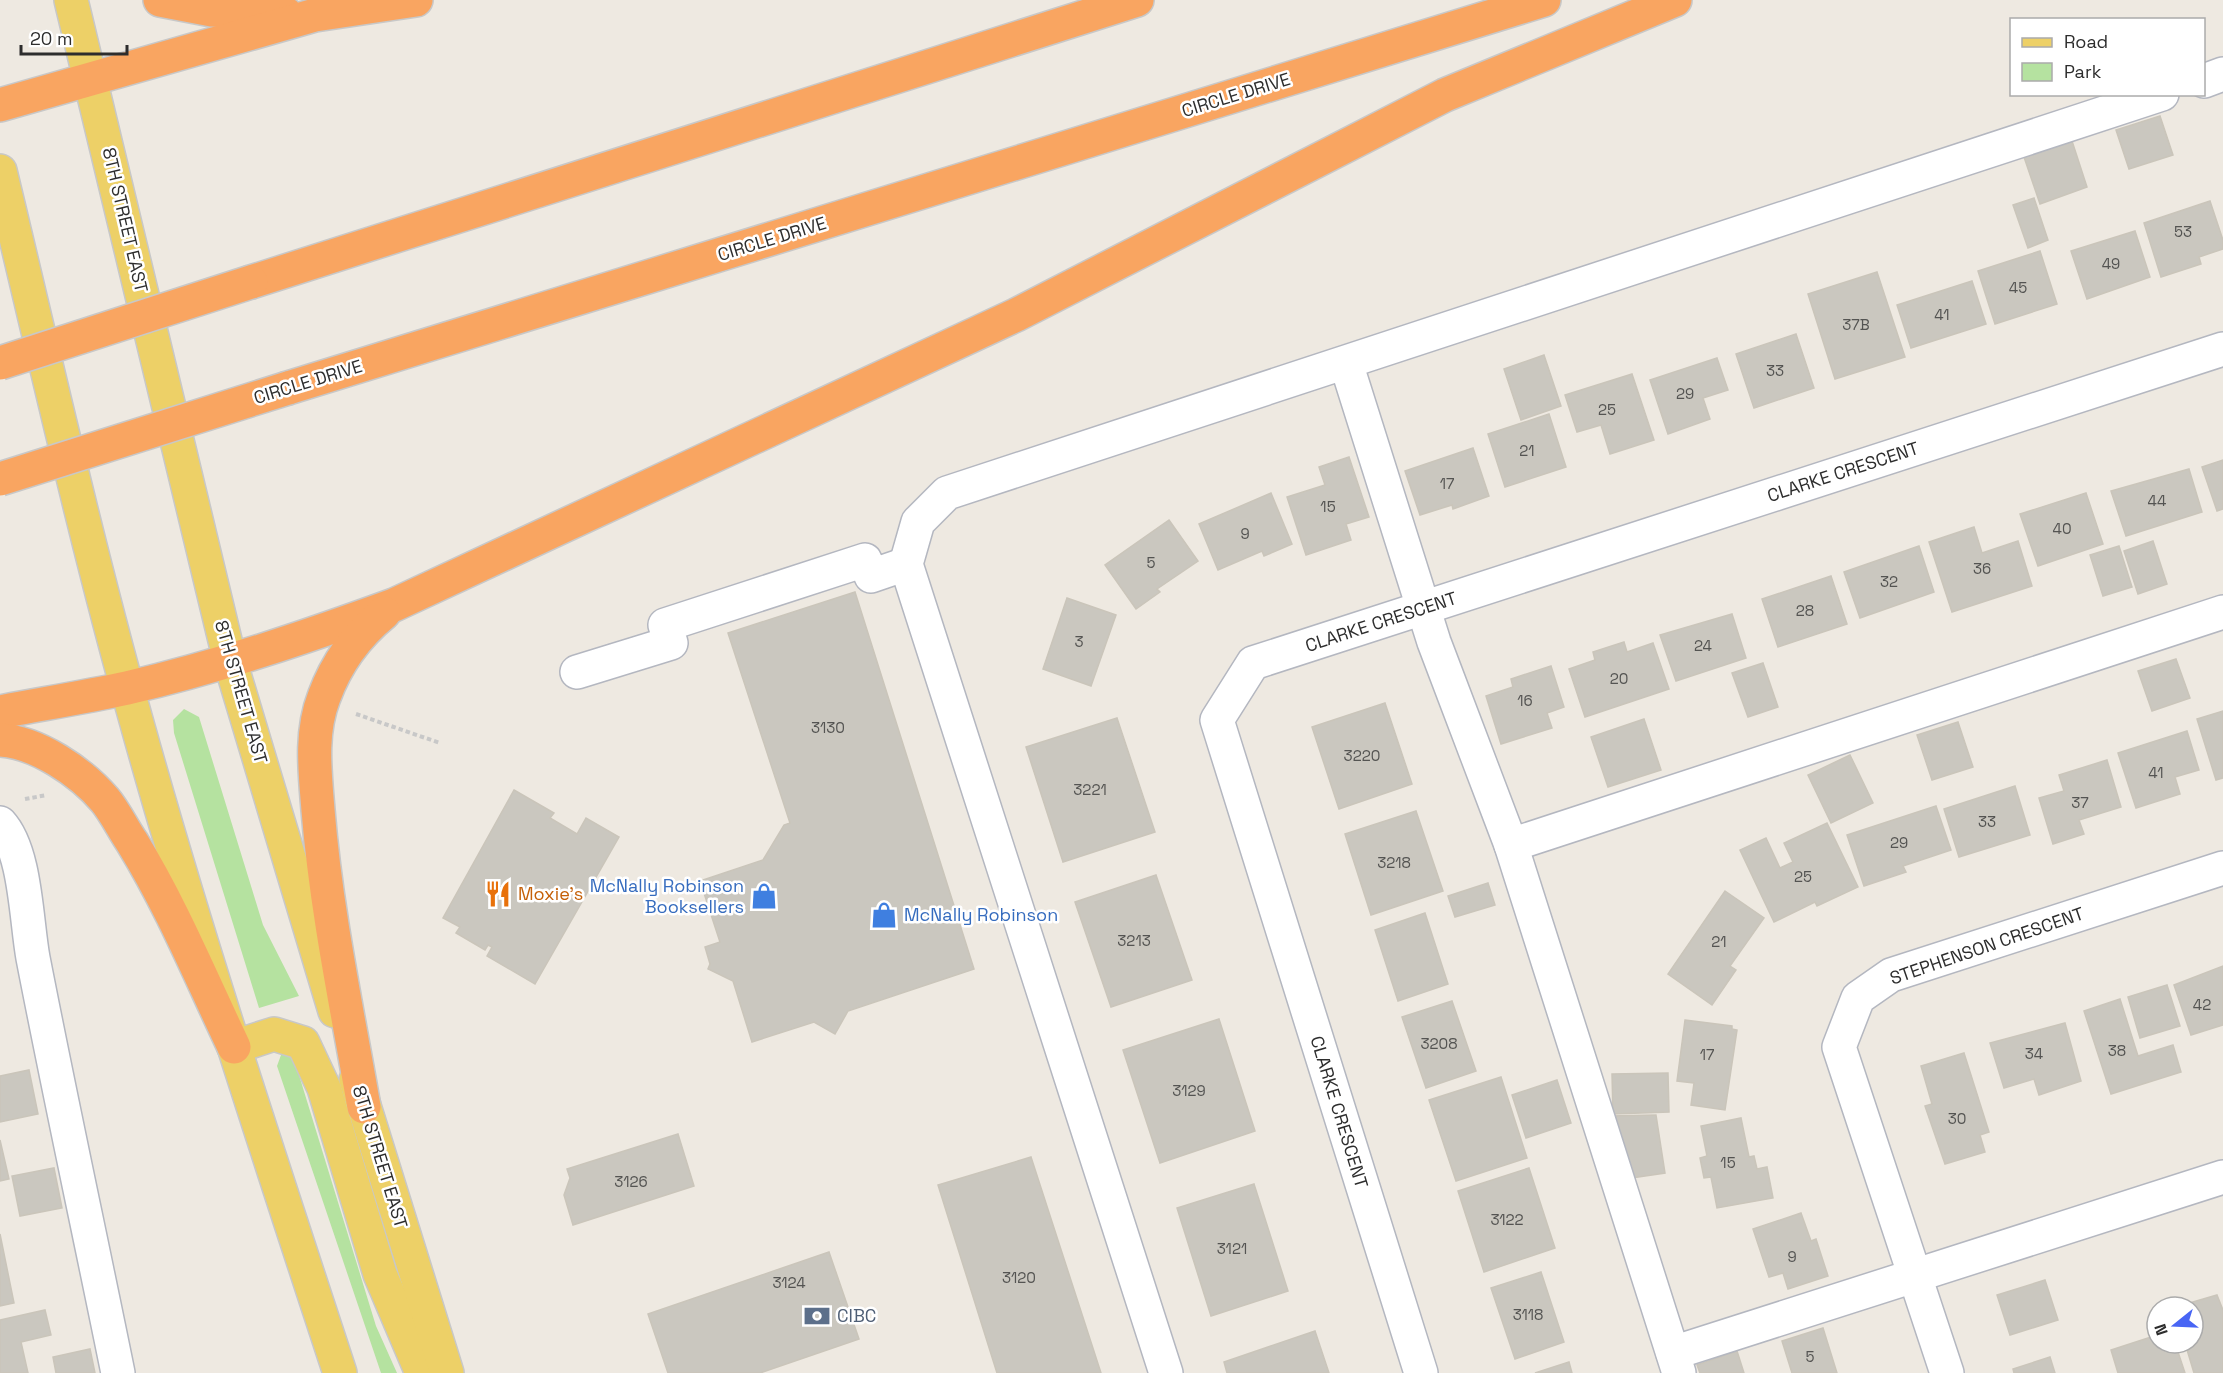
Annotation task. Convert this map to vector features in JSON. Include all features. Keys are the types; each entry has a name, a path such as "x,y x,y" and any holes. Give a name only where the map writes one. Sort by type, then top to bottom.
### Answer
{"highway":[{"path":"160,0 212,10 315,15"},
{"path":"0,105 315,15 416,0"},
{"path":"0,363 1137,0"},
{"name":"CIRCLE DRIVE","path":"0,479 1544,0"},
{"path":"0,712 127,688 230,661 290,643 394,605 1016,315 1445,95 1675,0"},
{"path":"364,1107 322,856 313,749 323,698 337,670 364,629 394,605"},
{"path":"0,740 10,740 53,758 72,769 105,800 152,875 234,1047"}],"main road":[{"name":"8TH STREET EAST","path":"71,0 92,78 230,661 364,1107 447,1373"},
{"path":"0,171 127,688 234,1047 340,1373"},
{"path":"234,1047 274,1034 303,1043 324,1088 380,1274 422,1373"}],"street":[{"path":"2205,81 2223,74"},
{"path":"1166,1373 906,564 918,522 947,494 2156,96"},
{"name":"CLARKE CRESCENT","path":"1420,1373 1217,720 1253,663 2223,349"},
{"path":"1346,363 1424,608 1511,845 1676,1363 1915,1274 2223,1177"},
{"path":"577,672 671,643 665,625 710,610 865,560 871,576 906,564"},
{"path":"1511,845 2223,612"},
{"path":"10,811 9,832 20,874 32,956 118,1373"},
{"name":"STEPHENSON CRESCENT","path":"1947,1373 1839,1047 1858,998 1891,975 2223,868"}],"path":[{"path":"350,712 440,743"},
{"path":"10,811 49,795"}],"green space":[{"path":"184,709 199,717 263,925 299,996 259,1008 174,733 173,720"},
{"path":"281,1055 293,1056 376,1326 397,1373 381,1373 277,1066"}],"building":[{"path":"2160,116 2173,155 2129,169 2116,130"},
{"path":"2072,141 2087,187 2040,204 2024,157"},
{"path":"2034,198 2048,240 2028,248 2013,205"},
{"path":"2210,201 2223,240 2223,249 2199,257 2201,264 2161,277 2144,223"},
{"path":"2135,231 2150,277 2087,299 2071,251"},
{"path":"2040,251 2057,304 1995,324 1978,271"},
{"path":"1877,272 1905,357 1835,379 1808,294"},
{"path":"1972,281 1986,324 1911,348 1897,305"},
{"path":"1796,334 1814,388 1754,408 1736,354"},
{"path":"1544,355 1561,406 1521,420 1504,369"},
{"path":"1717,358 1728,390 1703,398 1710,419 1668,434 1650,380"},
{"path":"1632,374 1654,440 1610,454 1601,425 1577,432 1565,395"},
{"path":"1549,414 1566,467 1505,487 1488,434"},
{"path":"1473,448 1489,496 1453,509 1452,505 1420,515 1405,471"},
{"path":"1349,457 1369,517 1346,524 1351,540 1306,555 1287,497 1325,485 1319,467"},
{"path":"2223,460 2223,509 2217,511 2202,467"},
{"path":"2189,469 2202,512 2126,536 2111,491"},
{"path":"1271,493 1292,544 1264,556 1262,551 1218,570 1199,524"},
{"path":"2086,493 2103,544 2038,566 2020,514"},
{"path":"1169,520 1198,561 1157,589 1160,592 1136,609 1105,565"},
{"path":"1974,527 1982,553 2018,541 2032,586 1952,612 1929,542"},
{"path":"2153,541 2167,584 2138,594 2124,551"},
{"path":"1919,546 1934,592 1860,618 1844,572"},
{"path":"2119,546 2132,587 2103,596 2090,555"},
{"path":"1831,576 1847,624 1778,647 1762,599"},
{"path":"855,592 974,969 848,1011 835,1034 814,1022 752,1042 733,981 708,969 710,964 705,947 720,942 700,881 763,860 784,825 790,823 728,633"},
{"path":"1067,598 1116,615 1091,686 1043,669"},
{"path":"1732,614 1746,658 1676,681 1660,635"},
{"path":"1624,642 1627,652 1653,643 1669,689 1585,717 1569,669 1595,660 1593,652"},
{"path":"2176,659 2190,698 2152,711 2138,671"},
{"path":"1763,663 1778,707 1748,717 1732,673"},
{"path":"1551,666 1564,707 1547,713 1552,728 1501,744 1486,696 1513,687 1511,679"},
{"path":"1385,703 1412,784 1339,809 1312,727"},
{"path":"2223,711 2223,778 2216,780 2197,719"},
{"path":"1117,718 1155,832 1063,862 1026,747"},
{"path":"1644,719 1661,770 1608,787 1591,737"},
{"path":"1958,722 1973,767 1932,780 1917,735"},
{"path":"2187,731 2199,770 2175,777 2180,794 2136,808 2118,753"},
{"path":"1850,755 1873,803 1831,823 1808,775"},
{"path":"2107,760 2121,807 2079,820 2084,834 2053,844 2039,798 2064,791 2059,775"},
{"path":"2015,786 2030,835 1959,857 1944,809"},
{"path":"514,790 554,813 550,818 577,834 586,818 619,837 535,984 487,956 492,947 488,945 485,950 456,933 460,927 443,918"},
{"path":"1936,806 1951,850 1903,866 1906,872 1864,886 1847,835"},
{"path":"1416,811 1443,891 1371,915 1345,834"},
{"path":"1827,823 1858,887 1817,906 1815,902 1774,922 1740,850 1766,838 1780,868 1793,862 1784,843"},
{"path":"1156,875 1192,980 1111,1007 1075,902"},
{"path":"1488,883 1495,905 1455,917 1448,896"},
{"path":"1725,891 1764,918 1730,966 1736,970 1712,1005 1668,974"},
{"path":"1425,913 1448,984 1398,1001 1375,930"},
{"path":"2223,966 2223,1025 2191,1035 2174,985"},
{"path":"2167,985 2180,1026 2140,1038 2128,997"},
{"path":"2120,999 2138,1056 2173,1045 2181,1072 2111,1094 2084,1011"},
{"path":"1452,1001 1476,1071 1426,1088 1402,1017"},
{"path":"1219,1019 1255,1131 1160,1163 1123,1050"},
{"path":"1685,1020 1732,1026 1732,1029 1737,1030 1725,1110 1691,1105 1694,1083 1677,1081"},
{"path":"2065,1023 2081,1081 2039,1095 2034,1079 2004,1088 1990,1043"},
{"path":"1964,1053 1989,1132 1980,1135 1985,1152 1945,1164 1925,1106 1932,1104 1921,1066"},
{"path":"29,1070 38,1114 0,1122 0,1076"},
{"path":"1668,1073 1669,1112 1613,1114 1612,1074"},
{"path":"1501,1077 1527,1158 1456,1181 1429,1100"},
{"path":"1557,1080 1571,1123 1526,1138 1512,1095"},
{"path":"1656,1115 1665,1173 1632,1178 1610,1116"},
{"path":"1741,1118 1749,1157 1754,1156 1757,1169 1767,1167 1773,1198 1717,1208 1711,1177 1704,1178 1700,1158 1707,1156 1701,1126"},
{"path":"678,1134 694,1186 573,1225 564,1195 570,1178 567,1169"},
{"path":"0,1140 9,1179 0,1181"},
{"path":"1031,1157 1101,1373 997,1373 938,1185"},
{"path":"54,1168 62,1208 20,1216 12,1176"},
{"path":"1529,1168 1555,1248 1484,1272 1458,1191"},
{"path":"1254,1184 1288,1291 1211,1316 1177,1208"},
{"path":"1801,1213 1811,1241 1816,1239 1828,1276 1788,1289 1783,1273 1769,1277 1753,1229"},
{"path":"0,1234 14,1303 0,1306"},
{"path":"829,1252 859,1339 760,1373 668,1373 648,1314"},
{"path":"1541,1272 1564,1342 1515,1359 1491,1288"},
{"path":"2045,1280 2058,1320 2010,1335 1997,1295"},
{"path":"2217,1295 2223,1310 2223,1373 2194,1373 2189,1355 2205,1355 2205,1298"},
{"path":"45,1310 51,1335 21,1342 28,1373 0,1373 0,1320"},
{"path":"1823,1328 1837,1373 1792,1373 1782,1341"},
{"path":"1315,1331 1329,1373 1227,1373 1224,1362"},
{"path":"2145,1339 2145,1355 2179,1355 2185,1373 2118,1373 2111,1350"},
{"path":"90,1349 95,1373 56,1373 53,1357"},
{"path":"1737,1351 1744,1373 1700,1373 1697,1365"},
{"path":"2050,1357 2055,1373 2014,1373 2013,1369"},
{"path":"1569,1362 1572,1373 1535,1373"}],"place":[{"name":"Moxie's","path":"498,894"},
{"name":"McNally Robinson Booksellers","path":"764,896"},
{"name":"McNally Robinson","path":"884,915"},
{"name":"CIBC","path":"817,1316"}]}
